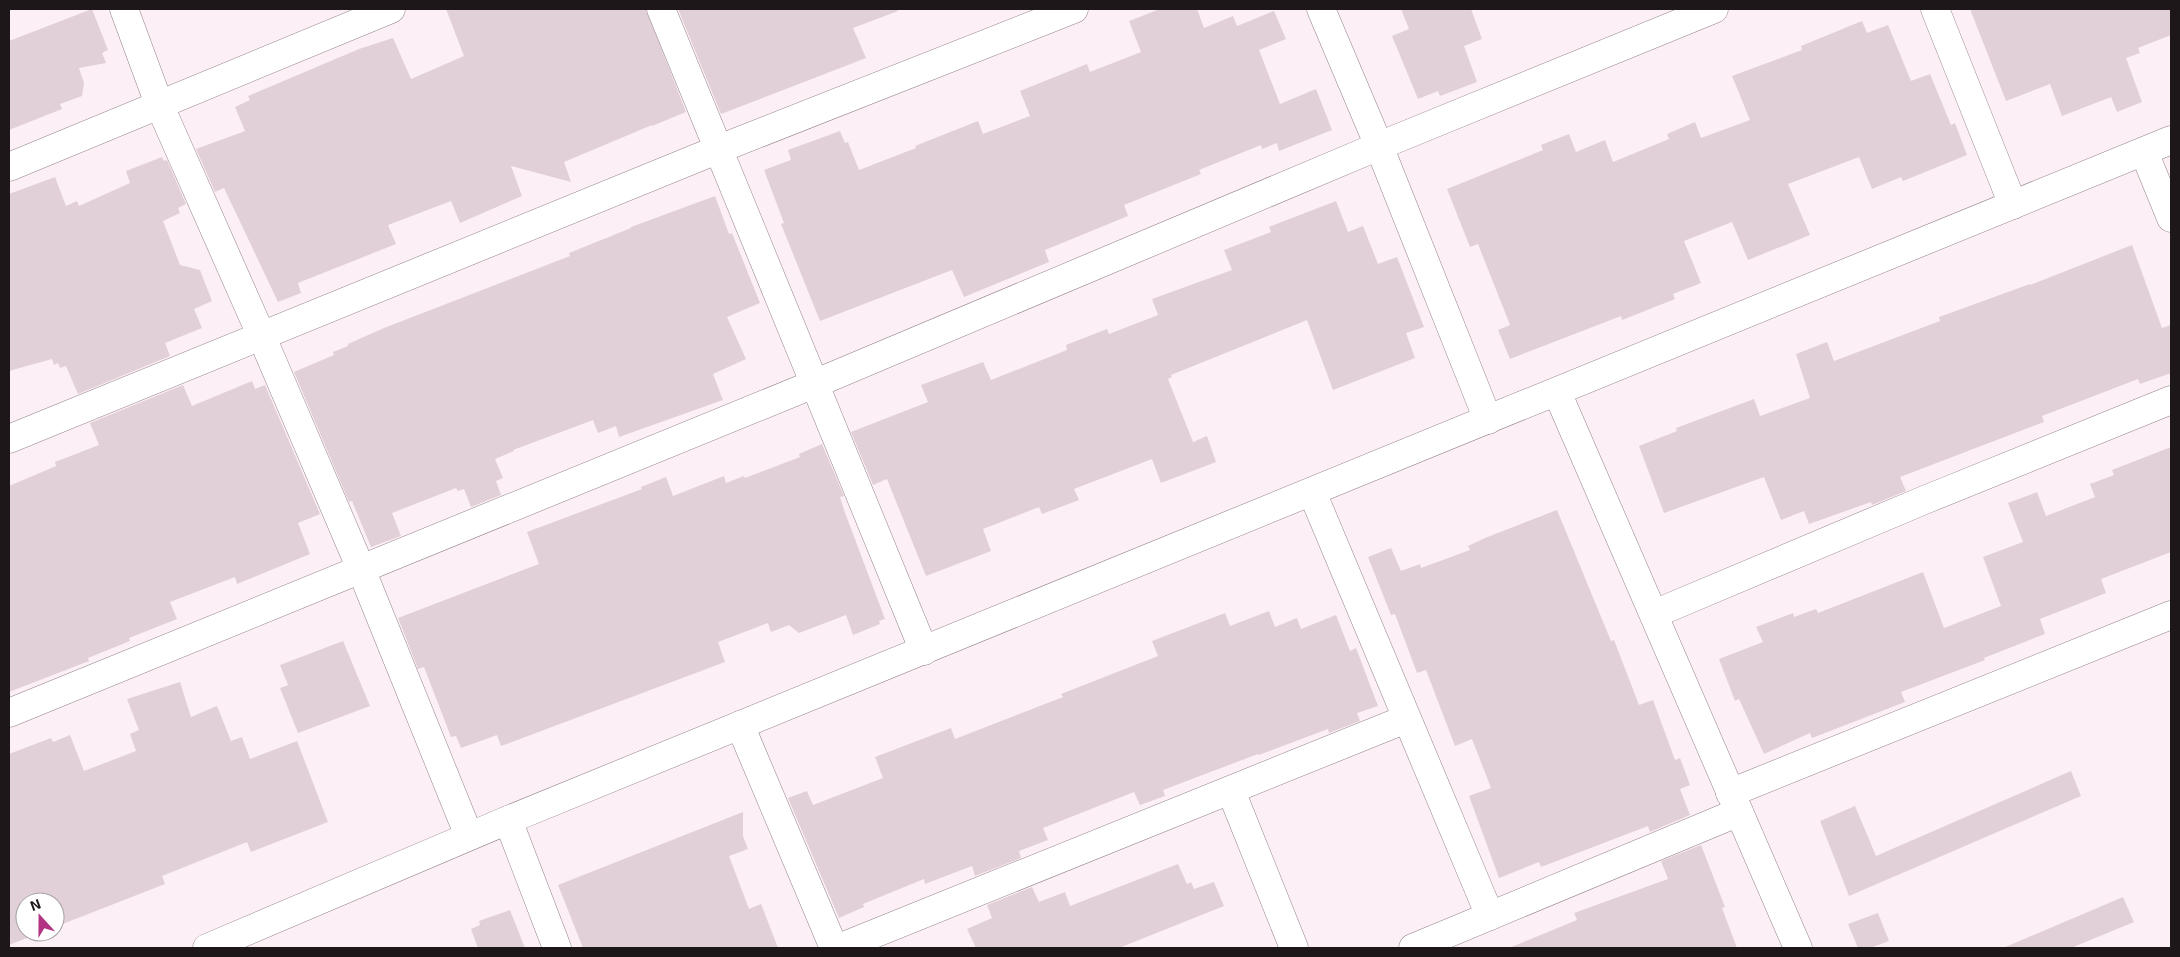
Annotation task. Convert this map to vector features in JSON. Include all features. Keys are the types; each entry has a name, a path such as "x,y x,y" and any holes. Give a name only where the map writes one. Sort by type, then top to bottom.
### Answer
{"street":[{"path":"124,9 160,104 262,336 361,570 468,836"},
{"path":"9,167 392,9"},
{"path":"661,9 924,651"},
{"path":"9,439 719,148 1074,9"},
{"path":"1321,9 1379,146 1488,420"},
{"path":"9,712 814,384 1379,146 1714,9"},
{"path":"1936,9 2013,205"},
{"path":"207,948 468,836 2171,140"},
{"path":"2144,152 2171,218"},
{"path":"1557,392 1798,948"},
{"path":"1654,614 1922,501 2171,400"},
{"path":"1312,492 1490,916"},
{"path":"1413,948 1490,916 1735,803 2171,616"},
{"path":"839,948 1406,719"},
{"path":"740,725 834,948"},
{"path":"1230,791 1294,948"},
{"path":"508,820 557,948"}],"building":[{"path":"92,9 108,50 102,53 106,63 79,68 84,83 82,96 60,104 62,109 9,130 9,41"},
{"path":"446,9 646,9 686,112 564,162 571,182 511,166 522,196 460,223 451,201 388,225 396,244 298,283 301,293 278,302 224,188 215,192 196,149 245,131 235,107 250,100 248,96 359,49 393,38 411,79 464,56"},
{"path":"678,9 897,9 898,11 853,28 866,58 721,114"},
{"path":"1160,9 1197,9 1204,28 1233,16 1237,26 1274,11 1286,39 1259,50 1280,104 1316,89 1332,130 1279,151 1277,143 1262,149 1261,145 1199,170 1201,174 1124,205 1128,216 1045,250 1049,262 964,297 952,270 820,321 781,224 784,223 764,170 791,160 788,150 840,131 845,143 848,142 859,170 978,121 983,134 1030,116 1020,91 1087,64 1090,72 1141,52 1129,21"},
{"path":"1401,9 1471,9 1482,39 1464,46 1477,82 1440,96 1438,91 1418,99 1392,36 1409,29"},
{"path":"1970,9 2171,9 2171,35 2138,48 2140,53 2126,58 2142,102 2117,112 2111,97 2062,116 2050,84 2006,101"},
{"path":"1862,21 1867,33 1888,25 1911,81 1930,74 1951,125 1955,123 1967,155 1903,181 1901,177 1872,189 1859,157 1788,184 1810,235 1748,260 1732,222 1684,241 1701,283 1673,294 1675,299 1622,320 1621,316 1510,359 1498,330 1510,325 1478,244 1470,247 1447,189 1543,150 1541,145 1569,134 1576,152 1605,140 1613,162 1669,139 1667,134 1695,122 1701,138 1750,120 1732,76 1802,50 1801,46"},
{"path":"162,157 164,161 167,160 186,204 178,208 180,213 163,221 180,265 200,270 212,301 194,309 202,328 165,343 170,356 78,394 66,366 60,368 58,363 54,365 52,359 9,371 9,194 55,177 66,206 77,201 79,206 130,183 126,171"},
{"path":"715,196 729,234 732,233 760,303 727,317 746,359 713,374 723,400 619,437 616,426 598,433 593,420 513,450 495,459 503,478 496,481 501,495 471,507 464,489 458,491 456,488 392,513 401,536 371,547 352,501 349,502 294,372 334,355 333,352 384,328 570,256 569,253 631,227"},
{"path":"1336,201 1348,232 1363,226 1378,264 1397,257 1424,327 1406,333 1415,358 1333,390 1307,320 1171,375 1172,377 1168,379 1193,442 1207,436 1216,462 1161,483 1152,459 1074,489 1079,500 1042,514 1039,507 983,529 991,551 926,576 887,479 873,485 851,432 928,402 921,385 983,362 991,380 1067,350 1066,345 1107,329 1109,334 1158,315 1152,299 1232,270 1224,250 1271,232 1269,227"},
{"path":"2132,245 2162,328 2171,325 2171,373 2140,384 2138,379 2042,416 2044,422 1900,477 1906,491 1872,505 1871,502 1809,524 1804,511 1781,520 1764,477 1664,513 1639,446 1677,431 1676,428 1754,399 1760,416 1810,398 1796,354 1827,342 1834,361 1940,321 1939,317 2030,285"},
{"path":"252,381 255,389 265,385 320,514 298,523 310,554 237,584 235,577 170,602 177,619 129,638 130,641 88,658 89,661 9,692 9,486 56,466 55,462 99,445 90,423 183,385 192,406"},
{"path":"822,444 844,496 840,497 844,510 885,619 879,621 880,624 853,635 846,615 799,633 789,625 771,632 768,623 718,642 725,662 501,746 497,735 461,748 456,736 451,737 424,667 418,669 398,618 539,564 527,532 642,489 641,487 666,477 673,496 724,476 726,483 744,476 745,478 800,457 799,454"},
{"path":"2171,447 2171,552 2101,579 2106,593 2040,619 2045,634 1984,658 1985,660 1901,692 1905,702 1812,738 1810,733 1764,754 1739,699 1735,701 1719,659 1763,642 1756,627 1793,613 1794,617 1816,609 1818,613 1923,572 1944,628 2001,606 1983,557 2023,542 2008,503 2037,492 2046,516 2095,497 2090,484 2114,475 2112,470"},
{"path":"1557,510 1611,641 1614,640 1639,705 1653,700 1675,760 1680,758 1690,785 1680,789 1690,815 1650,832 1648,826 1541,867 1539,862 1499,878 1469,796 1491,788 1472,739 1455,746 1426,670 1417,673 1395,614 1391,615 1368,557 1391,548 1401,571 1420,564 1421,568 1470,550 1468,546 1485,538"},
{"path":"1269,611 1275,627 1297,618 1301,629 1336,615 1350,651 1356,648 1378,706 1357,713 1360,721 1329,733 1328,729 1163,790 1165,796 1140,805 1134,792 1043,828 1048,840 1019,851 1021,858 975,876 972,866 925,884 924,879 863,904 864,907 839,918 788,798 807,791 813,805 883,778 875,757 951,728 955,739 1063,697 1061,694 1158,656 1152,641 1225,613 1230,626"},
{"path":"343,641 370,706 298,733 280,688 288,685 280,665"},
{"path":"180,682 191,717 217,706 231,741 242,737 250,759 297,741 328,822 251,852 247,842 162,876 165,884 65,923 65,892 15,892 15,942 17,942 9,945 9,754 51,738 53,742 70,735 84,771 136,751 130,734 139,730 127,699"},
{"path":"2071,771 2081,796 1849,896 1820,821 1855,806 1876,856"},
{"path":"743,812 743,836 748,849 729,856 749,909 761,904 778,948 583,948 558,885"},
{"path":"1701,845 1725,907 1722,908 1737,948 1509,948 1577,920 1574,913 1668,879 1661,861"},
{"path":"1178,864 1187,884 1191,882 1194,889 1214,882 1224,906 1119,948 976,948 967,929 992,918 987,905 1032,887 1039,902 1065,892 1070,906"},
{"path":"2123,897 2134,922 2071,948 2003,948"},
{"path":"510,910 525,948 478,948 471,929 480,925 479,921"},
{"path":"1878,913 1889,941 1870,948 1858,948 1848,924"}]}
